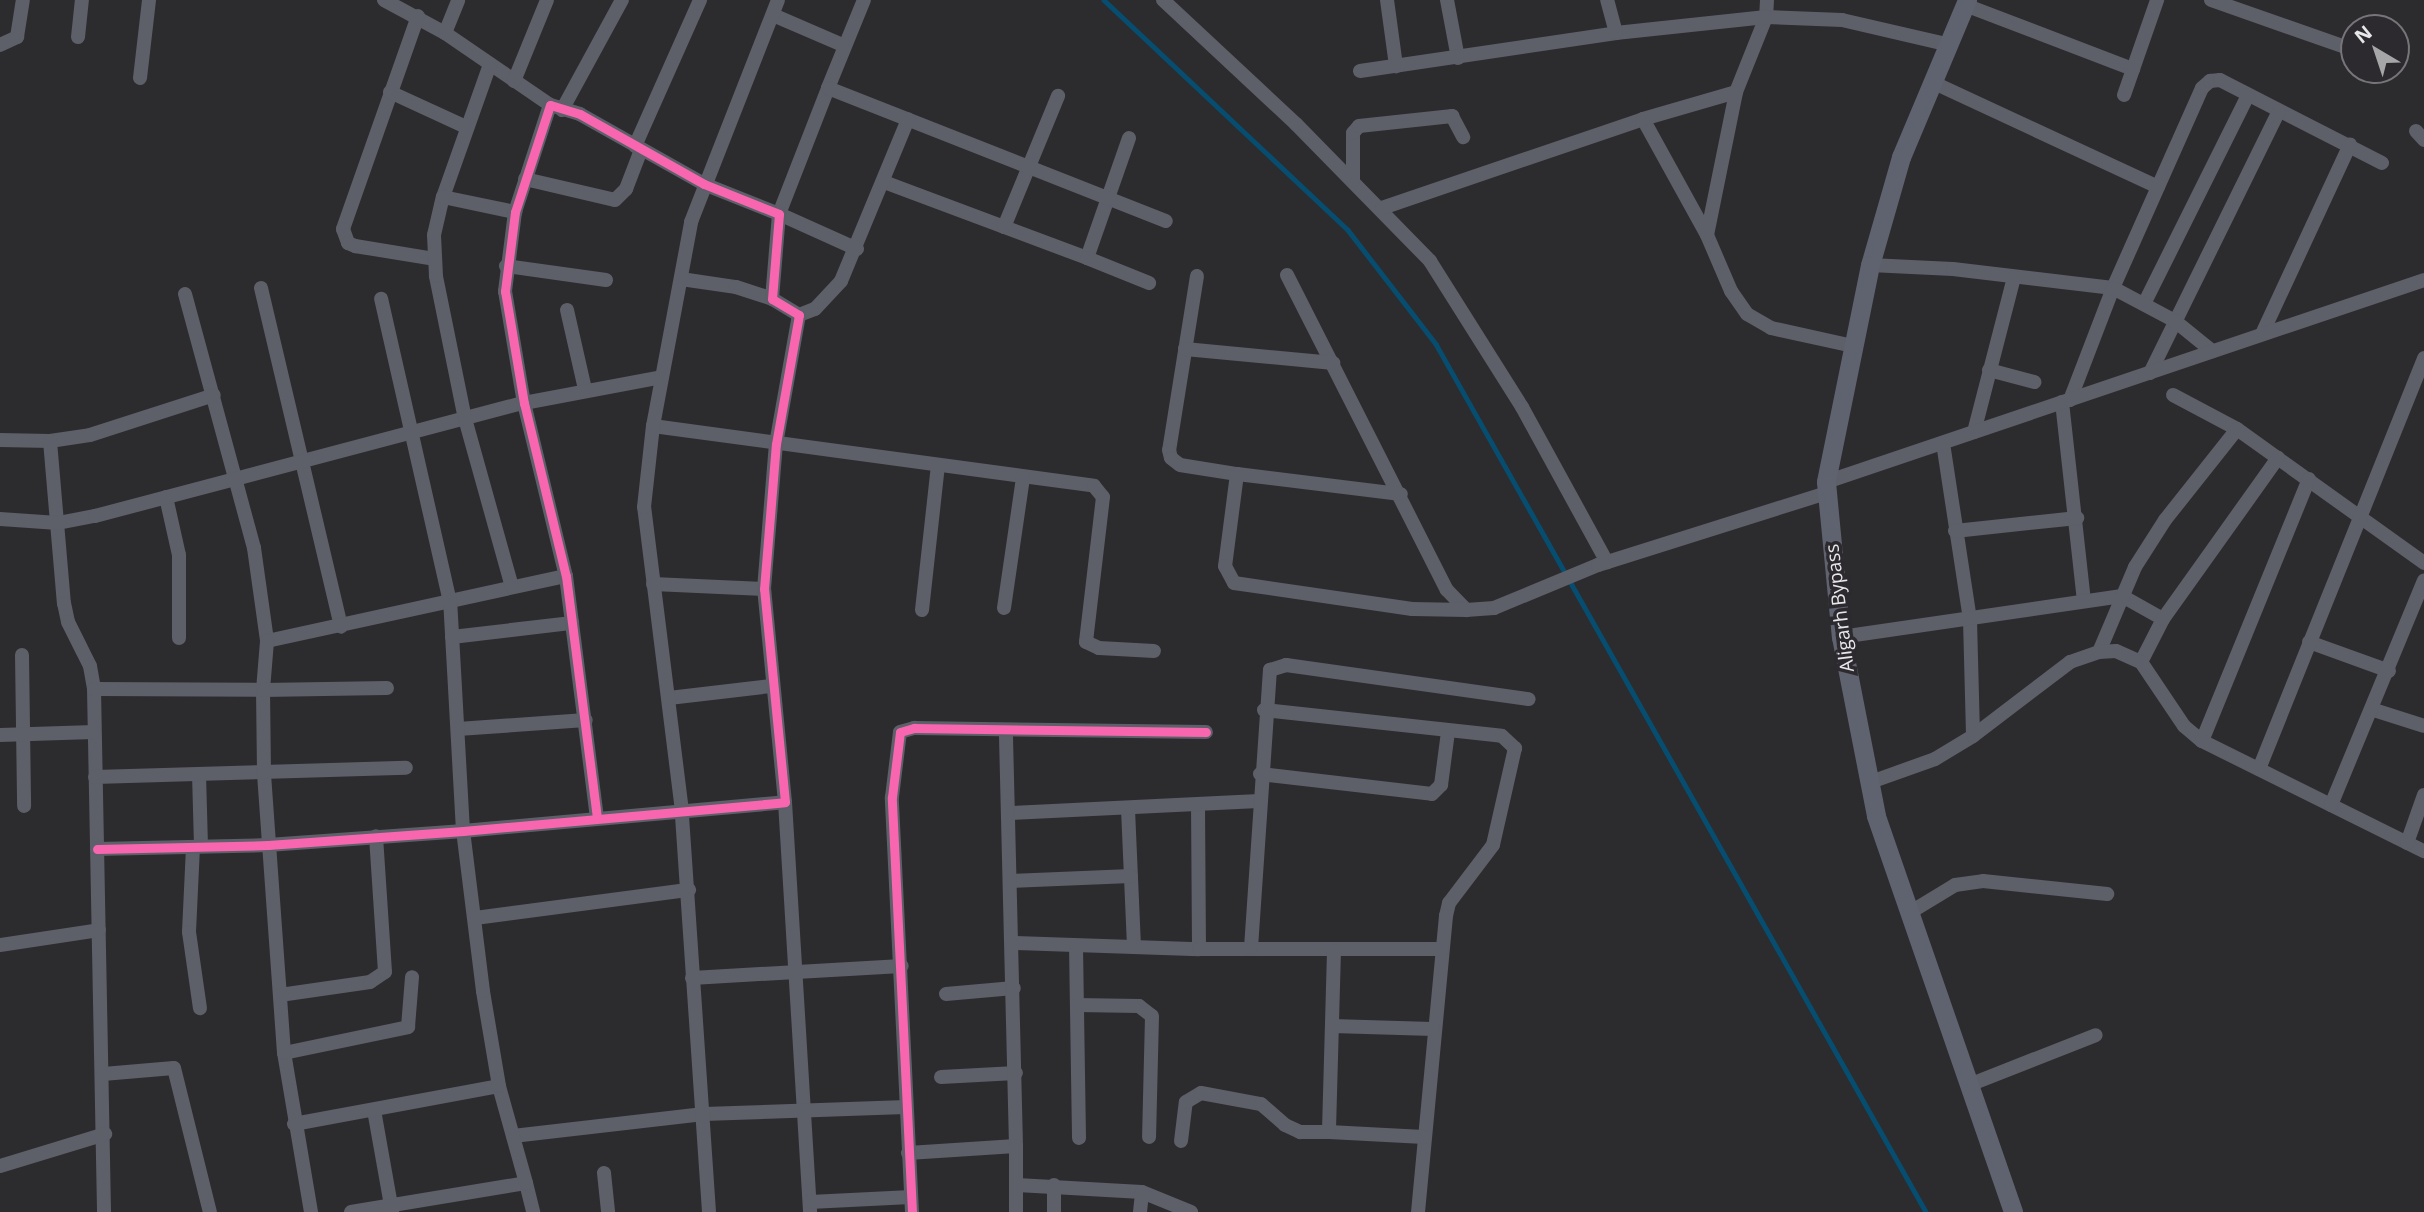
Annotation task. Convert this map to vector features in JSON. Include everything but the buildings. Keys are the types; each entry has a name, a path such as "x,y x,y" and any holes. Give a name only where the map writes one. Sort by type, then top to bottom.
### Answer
{"main road":[{"name":"Aligarh Bypass","path":"1966,3 1946,44 1901,157 1870,265 1827,488 1841,637 1868,783 1909,913 2013,1212"}],"street":[{"path":"0,45 18,37 23,0"},
{"path":"78,37 82,0"},
{"path":"140,78 149,0"},
{"path":"384,0 418,16 556,107 580,114 704,184 857,249"},
{"path":"445,33 457,0"},
{"path":"514,81 547,0"},
{"path":"597,818 566,576 524,402 508,317 506,266 515,212 525,179 556,107 622,0"},
{"path":"525,179 615,200 626,190 638,148 700,0"},
{"path":"709,1212 682,811 669,698 643,528 653,426 691,222 778,0"},
{"path":"772,299 779,214 864,0"},
{"path":"1163,0 1382,208 1430,261 1460,303 1603,563"},
{"path":"1387,0 1396,66"},
{"path":"1447,0 1458,58"},
{"path":"1607,0 1616,33"},
{"path":"1707,235 1736,92 1766,17 1767,0"},
{"path":"2124,95 2157,0"},
{"path":"2211,0 2340,45"},
{"path":"1966,3 2133,69"},
{"path":"773,15 845,46"},
{"path":"418,16 390,92 344,236 355,246 435,259"},
{"path":"1360,71 1616,33 1766,17 1842,20 1946,44"},
{"path":"490,64 464,126 443,197 435,259 465,419 512,587"},
{"path":"2084,600 2066,401 2202,88 2220,80 2350,144 2382,163"},
{"path":"1932,82 2158,187"},
{"path":"828,88 1107,200 1166,220"},
{"path":"390,92 464,126"},
{"path":"1382,208 1643,119 1736,92"},
{"path":"2144,304 2248,95"},
{"path":"1004,227 1058,96"},
{"path":"2150,373 2279,111"},
{"path":"1353,180 1353,133 1359,126 1452,116 1463,137"},
{"path":"908,119 857,249 831,295 799,314 776,444 764,589 799,971 810,1207 911,1196"},
{"path":"1643,119 1707,235 1731,291 1747,314 1772,328 1853,346"},
{"path":"1087,258 1129,138"},
{"path":"2262,334 2350,144"},
{"path":"884,182 1149,283"},
{"path":"443,197 515,212"},
{"path":"1870,265 2113,288 2175,321 2212,351"},
{"path":"506,266 606,280"},
{"path":"1287,275 1401,494 1447,590 1465,610"},
{"path":"1197,276 1169,450 1171,458 1180,465 1237,474 1401,494"},
{"path":"1974,432 2014,277"},
{"path":"681,279 736,287 772,299 799,314"},
{"path":"1237,474 1224,566 1234,583 1412,609 1494,608 1603,563 1827,488 1942,443 2424,280"},
{"path":"261,288 341,628"},
{"path":"185,294 256,559 267,641 263,690 264,772 284,1053 311,1212"},
{"path":"381,299 409,435 450,602 463,831 499,1086 533,1212"},
{"path":"566,310 585,388"},
{"path":"1185,349 1334,363"},
{"path":"2259,769 2424,358"},
{"path":"1989,370 2034,382"},
{"path":"0,519 58,523 301,465 524,402 585,388 662,377"},
{"path":"0,440 50,441 134,423 214,395"},
{"path":"2173,395 2238,429 2424,563"},
{"path":"653,426 1100,490 1086,642 1093,647 1154,651"},
{"path":"2099,652 2122,596 2165,520 2238,429"},
{"path":"50,441 68,622 90,666 94,689 105,1134 104,1212"},
{"path":"1942,443 1970,620 1973,736"},
{"path":"2141,662 2163,619 2278,458"},
{"path":"922,610 937,465"},
{"path":"1004,608 1023,477"},
{"path":"2202,741 2309,479"},
{"path":"166,498 179,555 179,638"},
{"path":"1955,531 2077,518"},
{"path":"267,641 341,628 566,576"},
{"path":"2331,805 2374,710 2424,580"},
{"path":"653,584 764,589"},
{"path":"1841,637 2122,596 2163,619"},
{"path":"452,637 572,623"},
{"path":"2309,642 2389,671"},
{"path":"1868,783 1935,759 1973,736 2070,662 2099,652 2116,651 2141,662 2183,726 2202,741 2424,851"},
{"path":"22,655 24,806"},
{"path":"1251,948 1266,678 1277,665 1529,699"},
{"path":"669,698 771,686"},
{"path":"94,689 387,688"},
{"path":"1264,710 1502,736 1515,748 1516,756 1493,845 1449,903 1433,1029 1418,1212"},
{"path":"2374,710 2424,726"},
{"path":"458,729 586,720"},
{"path":"912,1212 892,797 897,738 901,732 914,728 1206,732"},
{"path":"1006,730 1014,943 1016,1212"},
{"path":"0,735 94,732"},
{"path":"1261,774 1432,794 1441,785 1448,732"},
{"path":"95,777 406,768"},
{"path":"199,774 197,847 189,932 200,1008"},
{"path":"2407,843 2424,795"},
{"path":"1010,813 1259,801"},
{"path":"97,849 268,845 463,831 785,802"},
{"path":"1198,805 1199,949"},
{"path":"1128,808 1134,947"},
{"path":"280,995 370,982 386,972 376,836"},
{"path":"1012,881 1131,876"},
{"path":"1909,913 1955,886 1983,881 2106,894"},
{"path":"475,918 689,890"},
{"path":"0,945 99,930"},
{"path":"1014,943 1076,947 1334,951 1442,949"},
{"path":"1076,947 1079,1138"},
{"path":"1329,1132 1334,951"},
{"path":"692,978 902,966"},
{"path":"284,1053 408,1027 412,977"},
{"path":"946,994 1014,988"},
{"path":"1077,1005 1139,1006 1152,1016 1149,1137"},
{"path":"1332,1026 1433,1029"},
{"path":"1969,1084 2096,1035"},
{"path":"103,1074 174,1069 210,1212"},
{"path":"941,1077 1016,1073"},
{"path":"294,1124 499,1086"},
{"path":"1181,1141 1186,1102 1201,1093 1261,1104 1285,1125 1300,1132 1424,1137"},
{"path":"513,1136 704,1114 906,1107"},
{"path":"374,1110 392,1208"},
{"path":"0,1166 105,1134"},
{"path":"908,1153 1016,1146"},
{"path":"604,1173 608,1212"},
{"path":"351,1212 392,1208 526,1183"},
{"path":"1017,1185 1142,1192 1191,1212"},
{"path":"1054,1185 1054,1212"},
{"path":"1140,1212 1142,1192"}],"waterway":[{"path":"1104,0 1348,230 1436,344 1926,1212"}],"cycle path":[{"path":"97,849 268,845 463,831 785,802 764,589 776,444 799,315 772,299 779,214 704,184 580,114 550,105 515,212 505,291 524,403 566,576 597,818"},
{"path":"912,1212 892,797 900,732 914,728 1206,732"}]}
